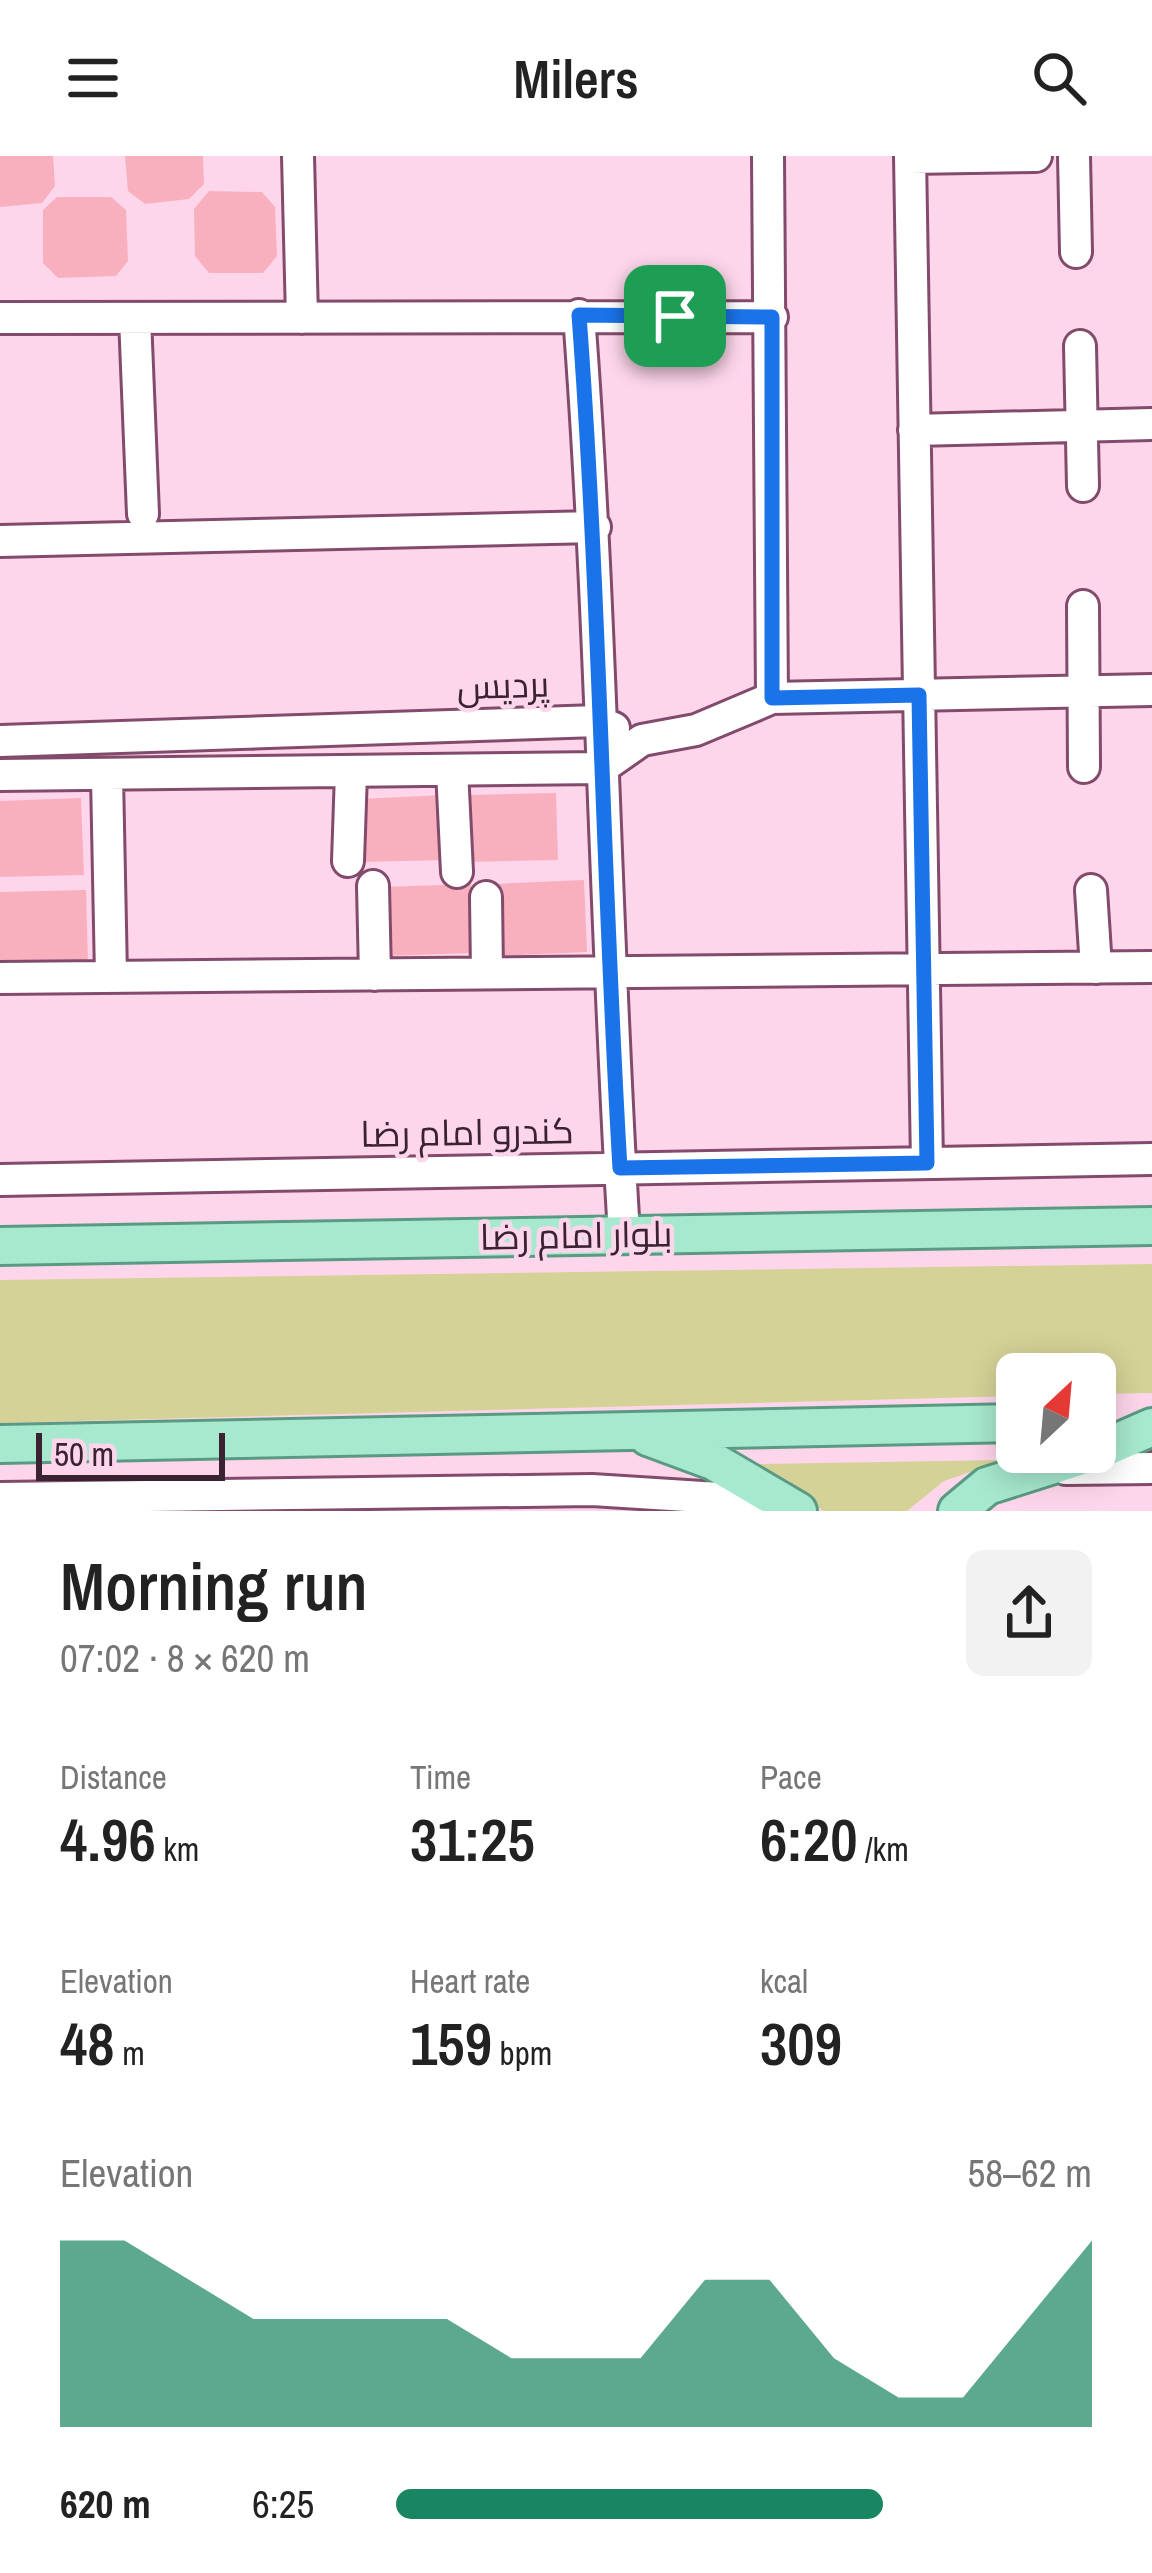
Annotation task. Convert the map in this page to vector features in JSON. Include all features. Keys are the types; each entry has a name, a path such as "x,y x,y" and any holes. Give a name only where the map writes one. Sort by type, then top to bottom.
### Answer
{"main road":[{"name":"بلوار امام رضا","path":"0,1246 1152,1226"},
{"path":"0,1444 996,1423"},
{"path":"1116,1423 1152,1424"},
{"path":"1116,1441 1152,1424"},
{"path":"628,1430 713,1461 798,1511"},
{"path":"957,1511 987,1486 1038,1473"}],"street":[{"path":"298,156 302,318"},
{"path":"768,156 772,698"},
{"path":"927,1163 910,157 1036,156"},
{"path":"1074,156 1076,252"},
{"path":"579,315 595,527 597,721 624,1234"},
{"path":"0,318 772,317"},
{"path":"135,318 143,514"},
{"path":"1080,346 1083,486"},
{"path":"914,430 1152,424"},
{"path":"0,541 595,527"},
{"path":"1082,606 1084,767"},
{"path":"0,775 602,768 642,740 696,730 772,698 1152,690"},
{"name":"پردیس","path":"0,741 597,721 642,740"},
{"path":"452,770 458,872"},
{"path":"348,861 351,773"},
{"path":"107,776 111,976"},
{"path":"373,886 375,975"},
{"path":"1091,890 1096,968"},
{"path":"486,897 487,973"},
{"path":"0,978 1152,967"},
{"name":"کندرو امام رضا","path":"0,1180 1152,1159"},
{"path":"1116,1468 1152,1468"},
{"path":"0,1498 269,1502 718,1498 754,1511"}],"shaded area":[{"path":"1152,1264 1152,1393 1116,1394 1116,1353 996,1353 996,1397 0,1423 0,1280"},
{"path":"996,1460 996,1468 944,1481 907,1511 823,1511 789,1481 758,1464"}],"building":[{"path":"0,156 53,156 55,186 42,203 0,207"},
{"path":"125,156 203,156 204,184 189,199 145,204 128,191"},
{"path":"209,191 262,192 275,207 277,256 263,273 209,273 195,256 194,209"},
{"path":"57,197 111,197 126,210 128,261 116,276 58,278 43,263 43,210"},
{"path":"556,793 558,860 469,862 467,795"},
{"path":"443,795 447,860 361,862 360,799"},
{"path":"81,798 84,875 0,877 0,801"},
{"path":"584,880 587,952 496,956 493,884"},
{"path":"471,884 473,953 385,956 382,887"},
{"path":"86,890 88,963 0,965 0,892"}],"route":[{"path":"579,315 675,316 772,317 772,698 919,695 927,1163 620,1168 597,721 595,527 579,315"}]}
